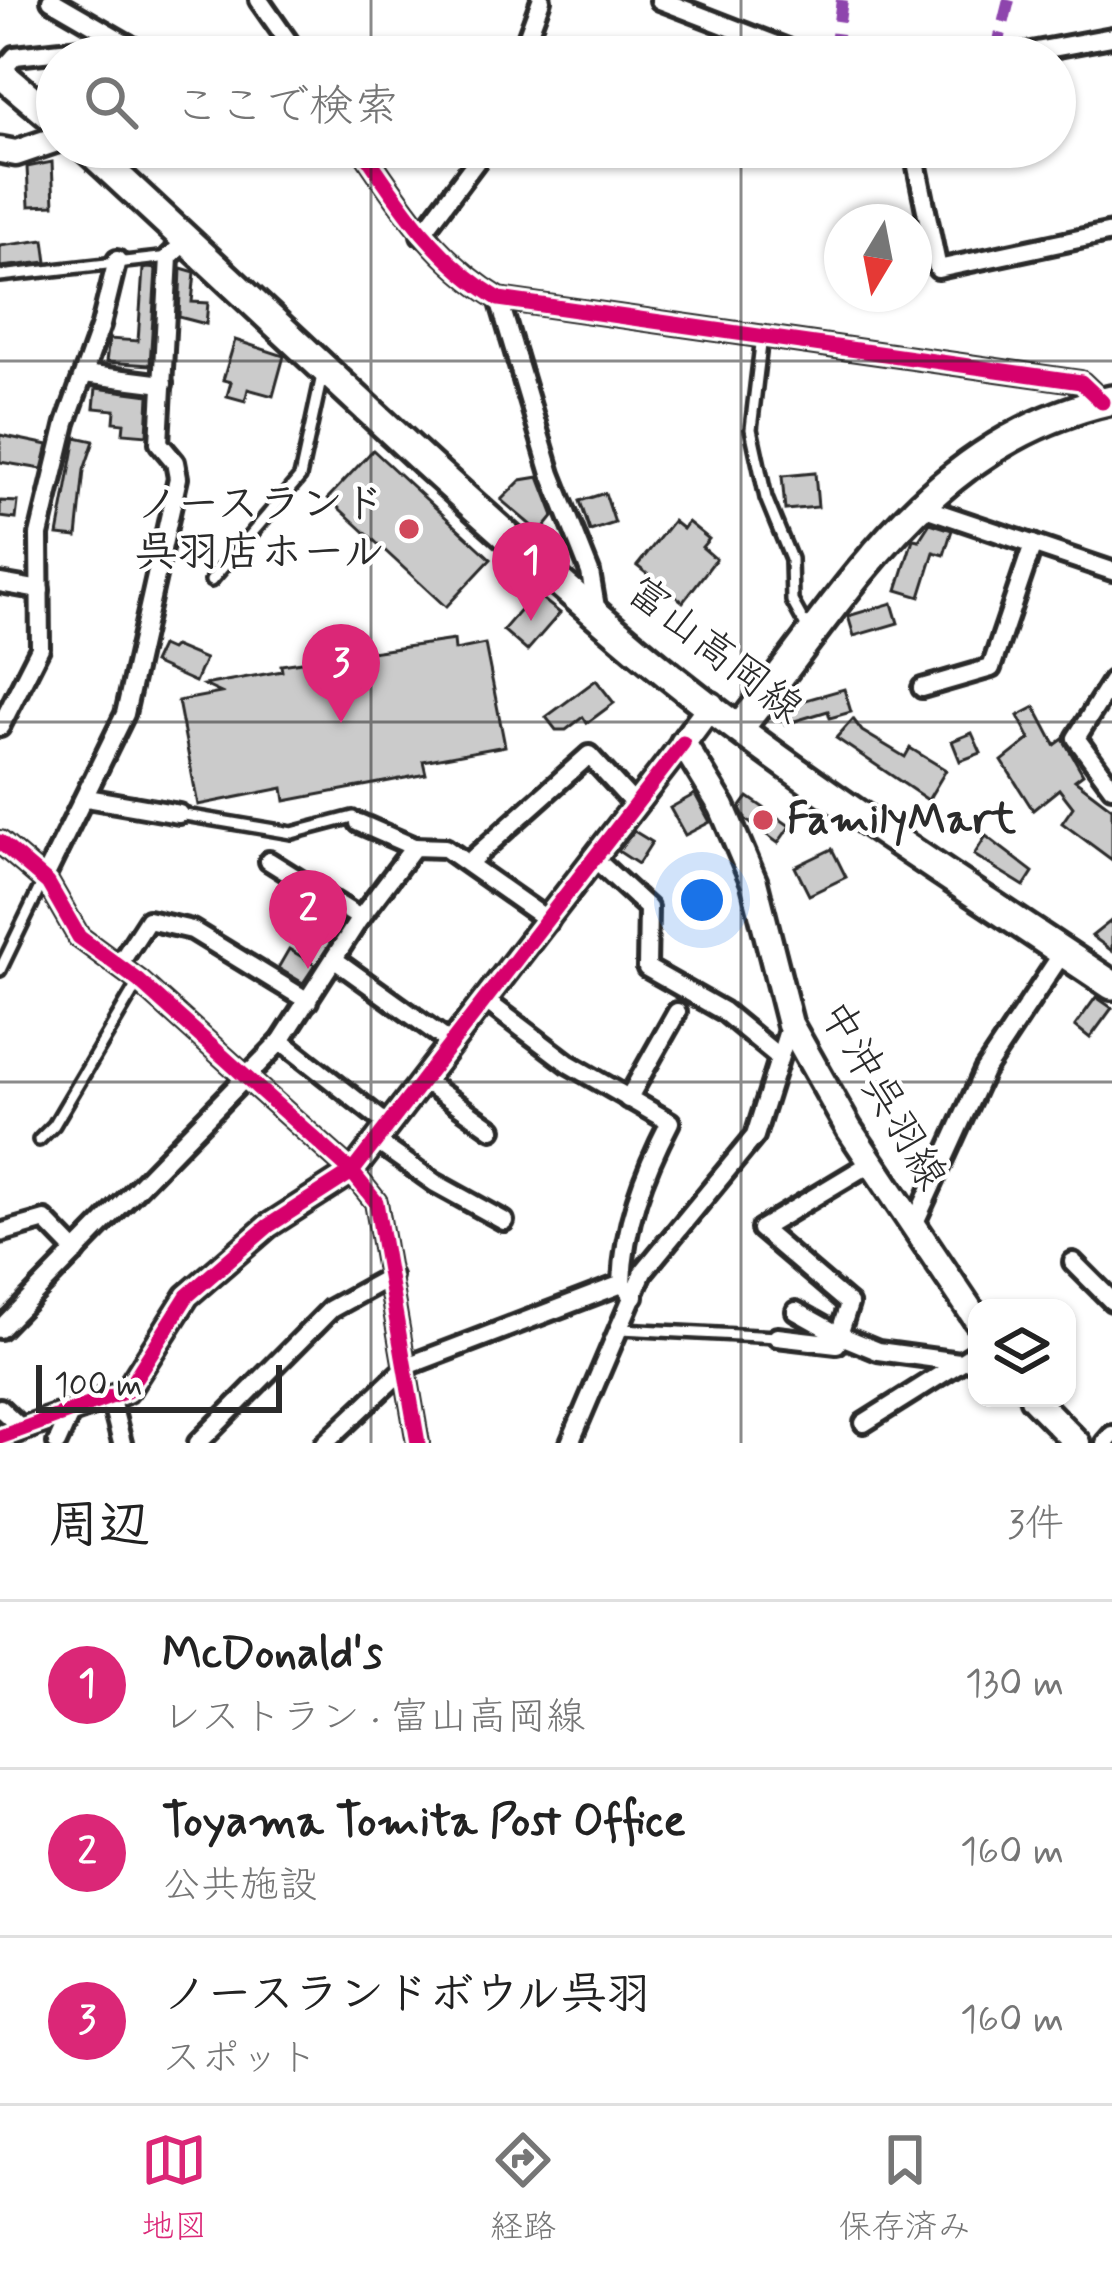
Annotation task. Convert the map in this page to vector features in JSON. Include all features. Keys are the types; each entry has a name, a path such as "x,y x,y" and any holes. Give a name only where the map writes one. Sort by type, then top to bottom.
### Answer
{"main road":[{"path":"0,73 36,104"},
{"path":"0,150 16,153 36,146"},
{"name":"富山高岡線","path":"105,168 178,249 324,366 597,614 850,808 1112,985"},
{"path":"741,726 810,633 918,505 971,459 1033,425 1107,401"},
{"path":"683,743 711,705"},
{"name":"中沖呉羽線","path":"683,743 722,807 754,882 790,1024 871,1162 968,1307"},
{"path":"1042,1407 1077,1443"}],"street":[{"path":"51,0 113,36"},
{"path":"259,0 284,36"},
{"path":"528,36 541,0"},
{"path":"660,0 753,36"},
{"path":"1076,44 1112,37"},
{"path":"0,73 15,56 36,54"},
{"path":"375,168 421,235 464,278 499,299 1081,382 1107,401"},
{"path":"421,235 471,168"},
{"path":"917,168 938,269 1112,232"},
{"path":"44,879 88,798 125,714 178,478 175,462 159,442 178,249"},
{"path":"0,727 40,648 39,535 66,423 117,260"},
{"path":"499,299 551,474 590,572 597,614"},
{"path":"84,374 163,384"},
{"path":"918,505 1112,571"},
{"path":"922,688 991,668 1033,544"},
{"path":"0,583 40,590"},
{"path":"1112,681 1076,738 1112,787"},
{"path":"107,1443 114,1410 140,1378 169,1317 268,1226 352,1172 683,743"},
{"path":"468,863 589,755 637,806"},
{"path":"88,798 178,814"},
{"path":"359,823 414,848 445,848 549,921"},
{"path":"0,842 44,879 79,937 139,981 248,1078 352,1172 376,1202 418,1443"},
{"path":"0,1329 281,1041 360,918 414,848"},
{"path":"596,860 648,908 647,968 723,1011 779,1057"},
{"path":"269,861 360,918"},
{"path":"119,965 148,920 193,929 308,1001"},
{"path":"913,1227 984,1071 1063,952"},
{"path":"335,960 452,1044"},
{"path":"486,1001 569,1064 670,1122 630,1220 628,1290 619,1329 570,1443"},
{"path":"628,1099 677,1012"},
{"path":"326,1443 406,1366 628,1290 755,1136 790,1024"},
{"path":"281,1041 435,1183 504,1221"},
{"path":"423,1081 492,1129"},
{"path":"777,1337 837,1344 849,1304 761,1229 871,1162"},
{"path":"0,1233 45,1220 76,1252"},
{"path":"1072,1262 1112,1301"},
{"path":"198,1443 331,1309 391,1276"},
{"path":"796,1311 878,1351 958,1362"},
{"path":"864,1423 968,1357"},
{"path":"0,1408 22,1430"},
{"path":"0,1437 70,1414 114,1410"},
{"path":"114,1410 122,1443"},
{"path":"57,1443 70,1414"},
{"path":"1105,1443 1112,1435"}],"lane":[{"path":"0,276 178,249"},
{"path":"762,336 752,429 766,498 791,559 792,601 810,633"},
{"path":"211,581 300,477 324,366"},
{"path":"178,814 292,832 353,817 359,823"},
{"path":"0,970 44,879"},
{"path":"39,1140 54,1125 139,981"},
{"path":"619,1329 777,1337"}],"building":[{"path":"27,167 52,168 54,205 29,206"},
{"path":"44,240 47,262 0,267 0,246"},
{"path":"181,268 195,272 192,302 208,303 206,324 179,317"},
{"path":"143,269 156,269 150,365 106,362 109,339 138,341"},
{"path":"235,340 284,356 273,396 248,389 245,401 227,396 231,382 223,380"},
{"path":"96,388 149,395 147,435 123,433 124,423 114,422 115,410 94,408"},
{"path":"0,435 48,445 42,469 0,462"},
{"path":"76,437 94,441 84,470 77,537 58,535"},
{"name":"ノースランド 呉羽店ホール","path":"373,450 491,559 446,607 328,498"},
{"path":"815,473 818,507 785,510 782,476"},
{"path":"539,477 554,516 540,533 501,500 521,480"},
{"path":"605,493 615,523 590,531 580,501"},
{"path":"0,501 18,502 16,519 0,517"},
{"path":"673,521 683,529 688,522 709,539 702,547 716,559 683,602 637,566"},
{"path":"930,523 952,530 944,555 934,552 920,597 897,590 913,539 919,540"},
{"path":"535,593 560,613 527,651 503,630"},
{"path":"892,603 898,623 854,636 848,616"},
{"path":"454,640 455,650 485,644 505,746 423,761 426,774 285,801 283,788 198,805 178,701 221,693 204,685 282,671 281,665"},
{"path":"161,646 170,650 174,646 205,659 195,682 153,663"},
{"path":"596,680 614,703 587,723 583,717 566,730 556,730 546,717"},
{"path":"844,689 851,712 830,718 828,711 785,724 781,707"},
{"path":"1035,707 1055,745 1063,739 1083,774 1075,780 1112,808 1112,860 1062,823 1073,807 1059,789 1033,810 1002,761 1030,739 1018,716"},
{"path":"853,719 862,731 905,757 910,748 946,770 928,800 836,738"},
{"path":"972,733 981,753 960,761 952,741"},
{"path":"695,794 710,822 685,835 670,808"},
{"name":"FamilyMart","path":"748,797 790,826 778,843 746,820 740,808"},
{"path":"634,831 652,842 638,864 618,851"},
{"path":"986,836 1033,872 1024,886 974,855"},
{"path":"832,849 846,877 809,895 795,867"},
{"path":"1112,920 1112,951 1092,936"},
{"path":"289,949 315,965 303,983 278,968"},
{"path":"1096,997 1112,1008 1090,1038 1075,1026"}],"marked path":[{"path":"837,36 842,0"},
{"path":"1000,36 1009,0"}],"cycle path":[{"path":"376,168 438,250 499,299 1081,382 1102,402"},
{"path":"0,1437 127,1391 187,1296 268,1226 352,1172 683,743"},
{"path":"0,842 48,883 79,937 139,981 352,1172 376,1202 418,1443"}],"place":[{"name":"ノースランド 呉羽店ホール","path":"409,529"},
{"name":"McDonald's","path":"531,621"},
{"name":"ノースランドボウル呉羽","path":"341,723"},
{"name":"FamilyMart","path":"763,820"},
{"name":"Toyama Tomita Post Office","path":"308,969"}]}
